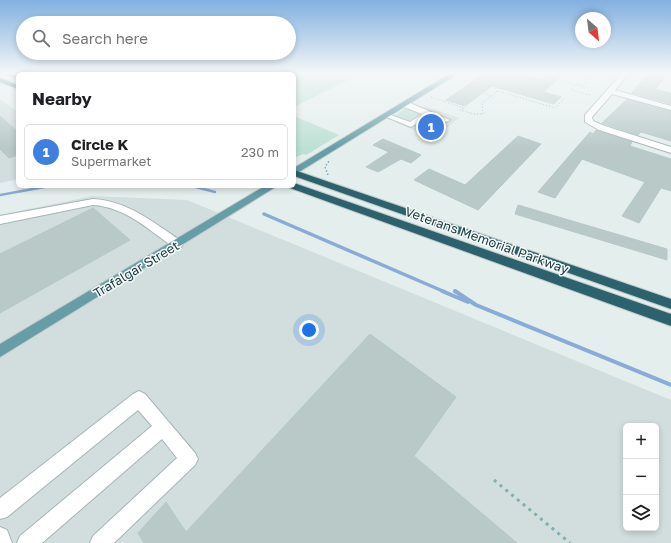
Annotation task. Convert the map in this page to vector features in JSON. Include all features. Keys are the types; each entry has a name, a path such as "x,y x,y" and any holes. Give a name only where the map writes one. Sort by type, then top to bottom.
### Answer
{"highway":[{"name":"Veterans Memorial Parkway","path":"296,174 671,304"},
{"name":"Veterans Memorial Parkway","path":"296,187 671,320"}],"main road":[{"path":"296,172 419,98"},
{"name":"Trafalgar Street","path":"0,352 269,188"}],"street":[{"path":"604,98 588,117 589,122 602,128 671,150"},
{"path":"636,98 671,108"},
{"path":"407,105 446,120"},
{"path":"388,116 411,125 428,113"},
{"path":"0,220 102,201 127,210 177,244"},
{"path":"0,510 139,399 189,459 100,543"},
{"path":"27,543 163,427"},
{"path":"0,537 2,543"}],"path":[{"path":"418,109 421,107 420,104 429,98"},
{"path":"435,98 464,108 460,110 472,115 484,114 482,103 489,98"},
{"path":"520,98 552,107 554,105 558,105 565,98"},
{"path":"332,177 327,174 325,167 333,158"},
{"path":"494,480 570,543"}],"shaded area":[{"path":"0,99 16,111 16,179 0,183"},
{"path":"425,106 459,118 433,138 397,123"},
{"path":"93,196 187,200 671,400 671,543 0,543 0,215"}],"green space":[{"path":"296,98 311,98 296,106"},
{"path":"406,108 420,113 407,122 394,116"},
{"path":"296,117 339,135 306,155 303,154 296,157"}],"building":[{"path":"448,98 475,98 465,106 446,100"},
{"path":"535,98 560,98 554,104"},
{"path":"651,98 671,98 671,104"},
{"path":"627,99 671,111 671,141 641,132 638,135 602,123"},
{"path":"0,116 16,130 16,156 9,158 0,149"},
{"path":"429,121 442,126 432,133 419,128"},
{"path":"596,130 632,142 630,146 671,159 671,191 661,188 639,223 622,216 645,182 582,159 555,198 538,192 590,132 593,134"},
{"path":"518,136 541,144 478,210 414,180 429,169 465,185"},
{"path":"383,139 421,155 411,163 401,159 378,172 366,167 389,152 373,145"},
{"path":"518,205 667,249 667,260 515,214"},
{"path":"93,208 130,240 0,313 0,254"},
{"path":"370,334 456,397 414,456 517,543 144,543 138,533 166,502 186,532"}],"waterway":[{"path":"0,195 39,188"},
{"path":"200,188 215,192"},
{"path":"264,214 445,292"},
{"path":"442,291 468,302"},
{"path":"456,292 455,291 476,305 671,385"}],"place":[{"name":"Circle K","path":"431,127"}]}
